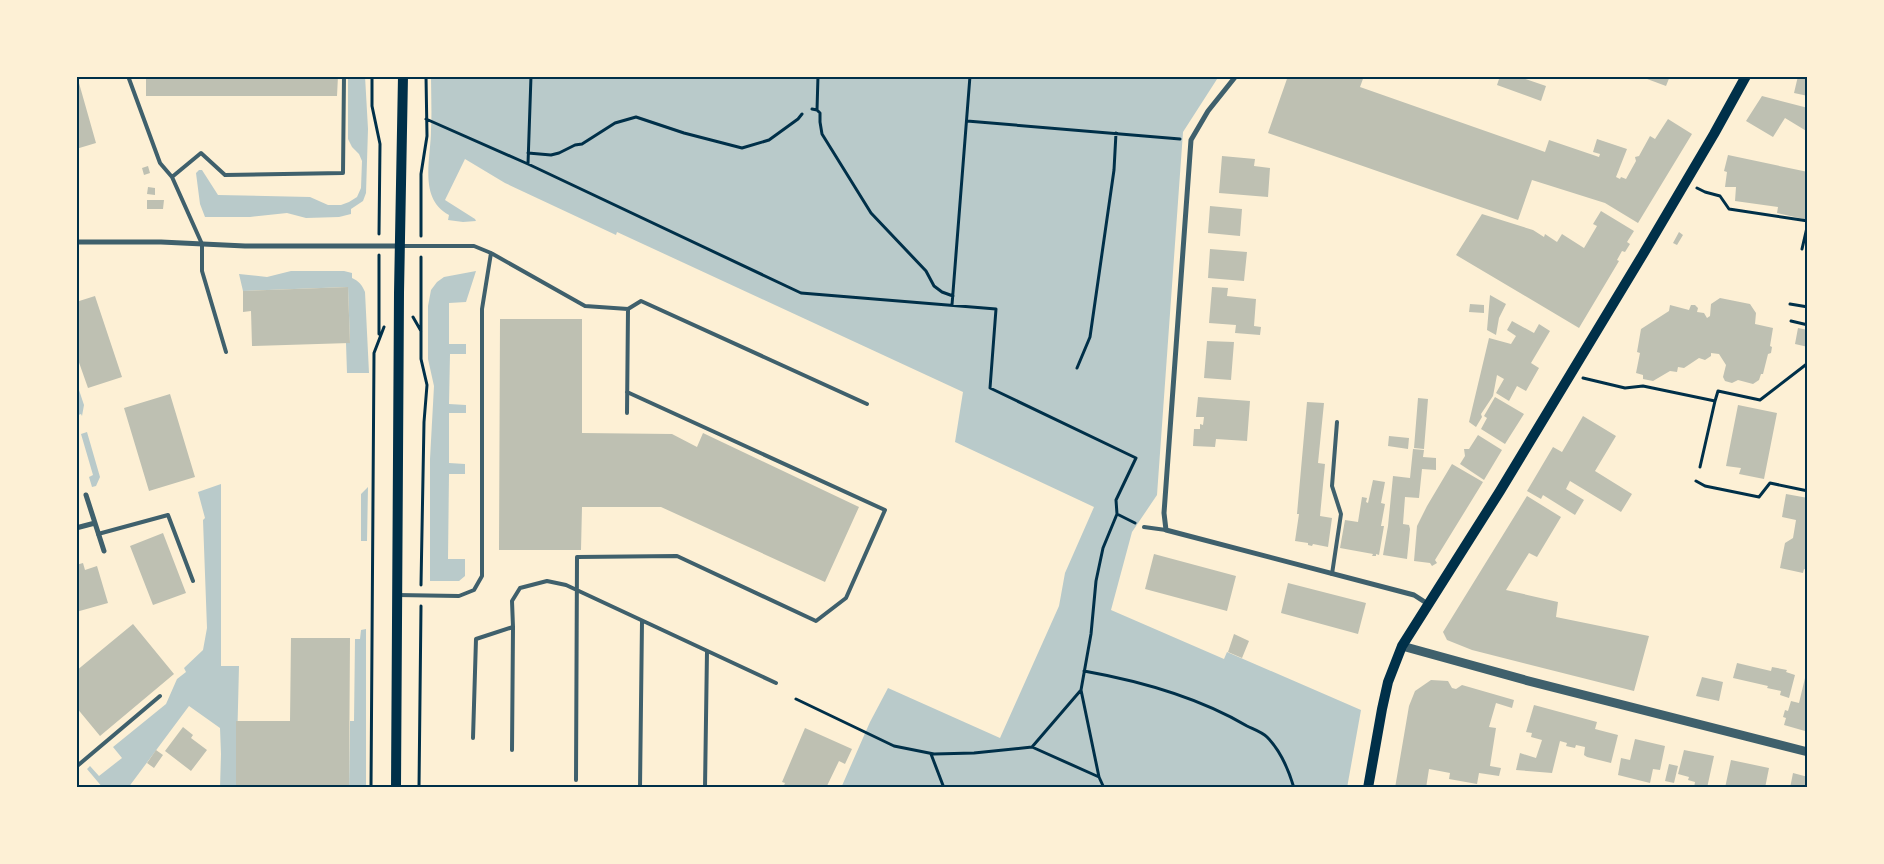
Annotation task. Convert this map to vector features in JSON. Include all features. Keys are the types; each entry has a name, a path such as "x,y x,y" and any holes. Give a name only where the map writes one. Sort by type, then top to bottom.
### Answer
{"main road":[{"path":"396,788 403,76"},
{"path":"1368,788 1388,682 1402,646 1500,491 1714,134 1746,76"}],"street":[{"path":"1236,76 1208,111 1191,140 1164,513 1166,530 1414,595 1428,604"},
{"path":"76,242 400,246"},
{"path":"86,495 104,551"},
{"path":"76,528 95,523"},
{"path":"1402,646 1525,680 1808,752"}],"lane":[{"path":"128,76 160,163 172,177 202,244 202,271 226,352"},
{"path":"172,177 201,154 225,175 343,172 344,76"},
{"path":"400,246 474,246 491,253 585,306 628,309 641,302 867,404"},
{"path":"397,595 459,596 474,590 482,576 482,309 491,253"},
{"path":"627,413 628,309"},
{"path":"576,780 577,557 678,556 816,621 846,598 885,510 627,392"},
{"path":"1332,574 1341,514 1332,486 1337,422"},
{"path":"98,534 168,515 194,581"},
{"path":"1144,527 1166,530"},
{"path":"512,750 512,601 520,588 547,581 566,585 776,683"},
{"path":"640,788 642,621"},
{"path":"473,738 476,639 513,627"},
{"path":"705,788 707,651"},
{"path":"76,767 160,696"}],"path":[{"path":"372,76 372,106 380,144 379,337"},
{"path":"419,788 424,422 427,385 421,359 421,174 427,136 426,76"},
{"path":"528,164 531,76"},
{"path":"818,76 817,110 820,113 822,134 871,214 926,271 934,286 942,292 953,296"},
{"path":"952,305 970,76"},
{"path":"812,109 817,110"},
{"path":"528,153 559,154 575,145 582,144 615,122 636,117 656,125 742,148 770,140 802,114"},
{"path":"426,119 528,164 801,293 996,309 990,388 1136,458 1123,481 1116,500 1118,514 1103,548 1096,580 1091,634 1081,690 1099,777 1104,788"},
{"path":"967,121 1191,140"},
{"path":"1077,368 1090,337 1111,188 1116,133"},
{"path":"1686,180 1704,192 1720,196 1729,209 1808,222 1802,249"},
{"path":"1790,304 1808,307"},
{"path":"371,788 374,353 387,320"},
{"path":"1791,321 1808,325"},
{"path":"1700,467 1718,391 1760,400 1808,363"},
{"path":"1570,375 1626,388 1643,386 1715,401"},
{"path":"1696,482 1705,486 1759,497 1770,483 1808,491"},
{"path":"1118,514 1144,527"},
{"path":"1084,671 1118,677 1163,690 1229,715 1266,737 1278,751 1294,788"},
{"path":"1032,747 1081,690"},
{"path":"796,699 894,746 931,754 974,753 1032,747 1099,777"},
{"path":"931,754 944,788"}],"shaded area":[{"path":"348,76 365,76 368,129 366,193 363,201 351,209 351,214 339,217 306,218 287,213 250,217 205,217 200,204 196,173 199,170 202,170 218,195 310,197 328,205 341,205 357,197 361,188 362,161 348,139"},
{"path":"431,76 1219,76 1183,132 1157,495 1132,532 1111,610 1224,659 1227,652 1361,710 1347,788 841,788 870,722 888,688 1000,738 1059,606 1065,573 1094,507 955,442 963,392 617,232 616,235 505,183 465,159 445,200 476,221 448,220 449,215 439,208 433,199 428,177 431,141"},
{"path":"291,271 344,271 352,273 352,278 357,280 365,292 369,373 347,373 346,343 350,343 348,287 243,291 239,274 267,277"},
{"path":"476,271 466,302 449,303 449,344 466,344 466,354 450,354 449,404 466,405 466,413 449,413 449,463 465,464 465,474 449,474 448,559 465,559 465,576 459,581 430,581 430,459 434,386 428,359 428,306 431,290 437,282 444,277"},
{"path":"76,381 84,405 82,416 81,414 76,416"},
{"path":"87,432 100,477 96,486 92,487 89,477 93,475 81,434"},
{"path":"221,484 221,666 239,666 236,788 220,788 220,728 189,706 128,788 103,788 87,769 90,766 99,776 122,758 113,747 166,704 177,679 186,672 184,668 203,650 207,628 203,520 205,518 198,492"},
{"path":"368,487 367,541 361,541 361,494"},
{"path":"366,629 366,788 349,788 350,721 354,721 355,639 360,639 361,630"}],"building":[{"path":"146,76 338,76 337,96 146,96"},
{"path":"1288,76 1364,76 1360,87 1545,152 1549,140 1599,157 1600,154 1593,152 1597,139 1627,149 1616,177 1620,179 1621,177 1626,179 1636,161 1635,157 1639,156 1650,136 1655,139 1668,119 1692,134 1638,223 1605,203 1532,180 1518,220 1268,133"},
{"path":"1500,76 1517,76 1546,86 1541,101 1497,85"},
{"path":"1639,76 1670,76 1666,86"},
{"path":"1798,76 1808,76 1808,96 1794,93"},
{"path":"76,77 96,143 76,149"},
{"path":"1762,96 1808,108 1808,132 1785,118 1773,137 1746,121"},
{"path":"1728,155 1808,172 1808,220 1777,213 1778,207 1735,201 1736,187 1725,187 1727,172 1724,171"},
{"path":"1222,156 1255,159 1254,166 1270,168 1268,197 1219,193"},
{"path":"148,166 150,173 144,175 142,168"},
{"path":"148,187 155,188 155,195 147,194"},
{"path":"147,200 164,200 163,209 147,209"},
{"path":"1210,206 1242,209 1240,236 1208,233"},
{"path":"1601,211 1634,231 1627,242 1630,244 1625,252 1622,251 1617,260 1619,261 1579,328 1456,255 1482,214 1533,230 1544,237 1545,234 1557,242 1562,234 1584,248 1597,226 1593,224"},
{"path":"1679,232 1683,235 1677,245 1673,243"},
{"path":"1210,249 1247,252 1244,281 1208,278"},
{"path":"348,287 350,343 252,346 251,311 243,312 243,291"},
{"path":"1212,287 1228,288 1227,296 1256,299 1254,326 1261,327 1260,335 1235,333 1236,325 1209,323"},
{"path":"1490,295 1506,304 1499,318 1496,335 1487,330"},
{"path":"95,296 122,377 88,388 76,354 76,302"},
{"path":"1720,298 1750,304 1756,313 1755,324 1773,328 1770,346 1772,347 1771,353 1768,354 1763,374 1761,374 1759,380 1753,384 1738,380 1732,383 1725,381 1723,377 1726,365 1719,354 1711,353 1711,356 1705,360 1699,358 1684,368 1678,367 1677,372 1670,371 1653,381 1643,379 1643,375 1636,373 1640,353 1637,352 1641,329 1669,311 1670,305 1689,310 1691,305 1695,305 1698,308 1697,312 1704,313 1707,318 1710,316 1711,304"},
{"path":"1470,304 1484,305 1484,313 1469,312"},
{"path":"500,319 582,319 582,433 672,434 697,447 703,433 859,507 825,582 661,507 582,507 581,550 499,550"},
{"path":"1512,321 1534,333 1539,324 1550,331 1531,363 1539,368 1526,391 1517,386 1509,401 1496,393 1504,379 1497,375 1493,396 1481,414 1482,417 1476,427 1469,422 1489,338 1511,344 1516,336 1507,330"},
{"path":"1798,328 1808,330 1808,347 1795,344"},
{"path":"1207,341 1234,342 1231,380 1204,378"},
{"path":"170,394 195,477 149,491 124,408"},
{"path":"1198,397 1250,401 1247,441 1216,439 1215,447 1193,446 1194,429 1200,429 1200,424 1203,425 1204,417 1196,417"},
{"path":"1495,397 1524,414 1505,444 1481,429 1487,418 1484,416"},
{"path":"1418,398 1428,399 1424,449 1414,448"},
{"path":"1307,402 1324,403 1318,463 1325,464 1320,516 1332,518 1328,547 1313,544 1312,546 1308,545 1308,543 1295,541 1299,514 1297,514"},
{"path":"1738,405 1777,413 1764,479 1739,474 1741,468 1726,466"},
{"path":"1583,416 1616,436 1595,471 1632,494 1621,512 1570,481 1566,489 1584,500 1575,515 1543,495 1541,499 1527,491 1553,447 1562,452"},
{"path":"1478,435 1502,450 1484,480 1460,464 1465,456 1464,449 1469,449"},
{"path":"1389,436 1409,438 1408,449 1388,446"},
{"path":"1413,449 1424,450 1423,457 1436,458 1436,470 1422,469 1419,498 1405,497 1403,524 1409,525 1410,529 1407,559 1383,555 1393,476 1410,478"},
{"path":"1452,464 1483,482 1435,560 1437,563 1432,566 1430,563 1414,561 1417,526"},
{"path":"1373,480 1385,482 1381,503 1385,504 1381,526 1384,526 1379,555 1376,554 1376,556 1340,548 1345,520 1358,522 1362,497 1367,498 1366,502 1368,503"},
{"path":"1786,494 1808,498 1808,570 1804,569 1803,573 1780,568 1785,543 1793,538 1796,520 1782,517"},
{"path":"1527,496 1561,517 1537,557 1529,553 1506,590 1558,602 1556,617 1649,636 1634,691 1472,650 1447,640 1443,632"},
{"path":"163,533 186,593 153,605 130,546"},
{"path":"1154,554 1236,576 1227,611 1145,589"},
{"path":"83,563 85,570 97,566 108,603 76,612 76,565"},
{"path":"1288,583 1366,603 1358,634 1281,613"},
{"path":"133,624 174,674 100,736 76,707 76,671"},
{"path":"1234,634 1249,641 1242,658 1228,652"},
{"path":"291,638 350,638 349,788 236,788 236,721 290,721"},
{"path":"1737,663 1771,671 1772,667 1787,670 1786,672 1795,675 1789,698 1780,695 1781,691 1767,688 1768,686 1733,678"},
{"path":"1702,677 1723,682 1719,701 1696,696"},
{"path":"1805,678 1808,679 1808,722 1805,731 1784,725 1786,718 1783,717 1785,710 1788,711 1791,701 1799,703"},
{"path":"1431,680 1448,681 1452,688 1456,689 1462,685 1514,700 1512,708 1496,703 1489,727 1496,728 1490,766 1501,768 1499,776 1479,773 1477,784 1449,779 1450,773 1429,769 1426,788 1395,788 1409,706 1415,691"},
{"path":"1534,705 1597,722 1595,729 1618,735 1611,763 1587,757 1584,755 1585,747 1576,745 1575,748 1566,746 1567,743 1560,741 1552,773 1516,770 1520,753 1536,758 1542,740 1531,737 1532,733 1526,732"},
{"path":"183,727 193,735 191,738 207,750 191,771 165,751"},
{"path":"805,728 852,749 845,764 839,761 826,788 783,788 785,783 782,782"},
{"path":"1635,739 1665,746 1660,770 1653,769 1650,783 1618,775 1621,758 1630,760"},
{"path":"156,750 163,755 154,768 147,763"},
{"path":"1684,750 1714,756 1707,788 1694,788 1695,782 1688,780 1689,777 1678,774"},
{"path":"1731,760 1769,768 1765,788 1725,788"},
{"path":"1669,764 1678,766 1674,783 1665,781"},
{"path":"1793,773 1808,777 1808,788 1790,788"}]}
